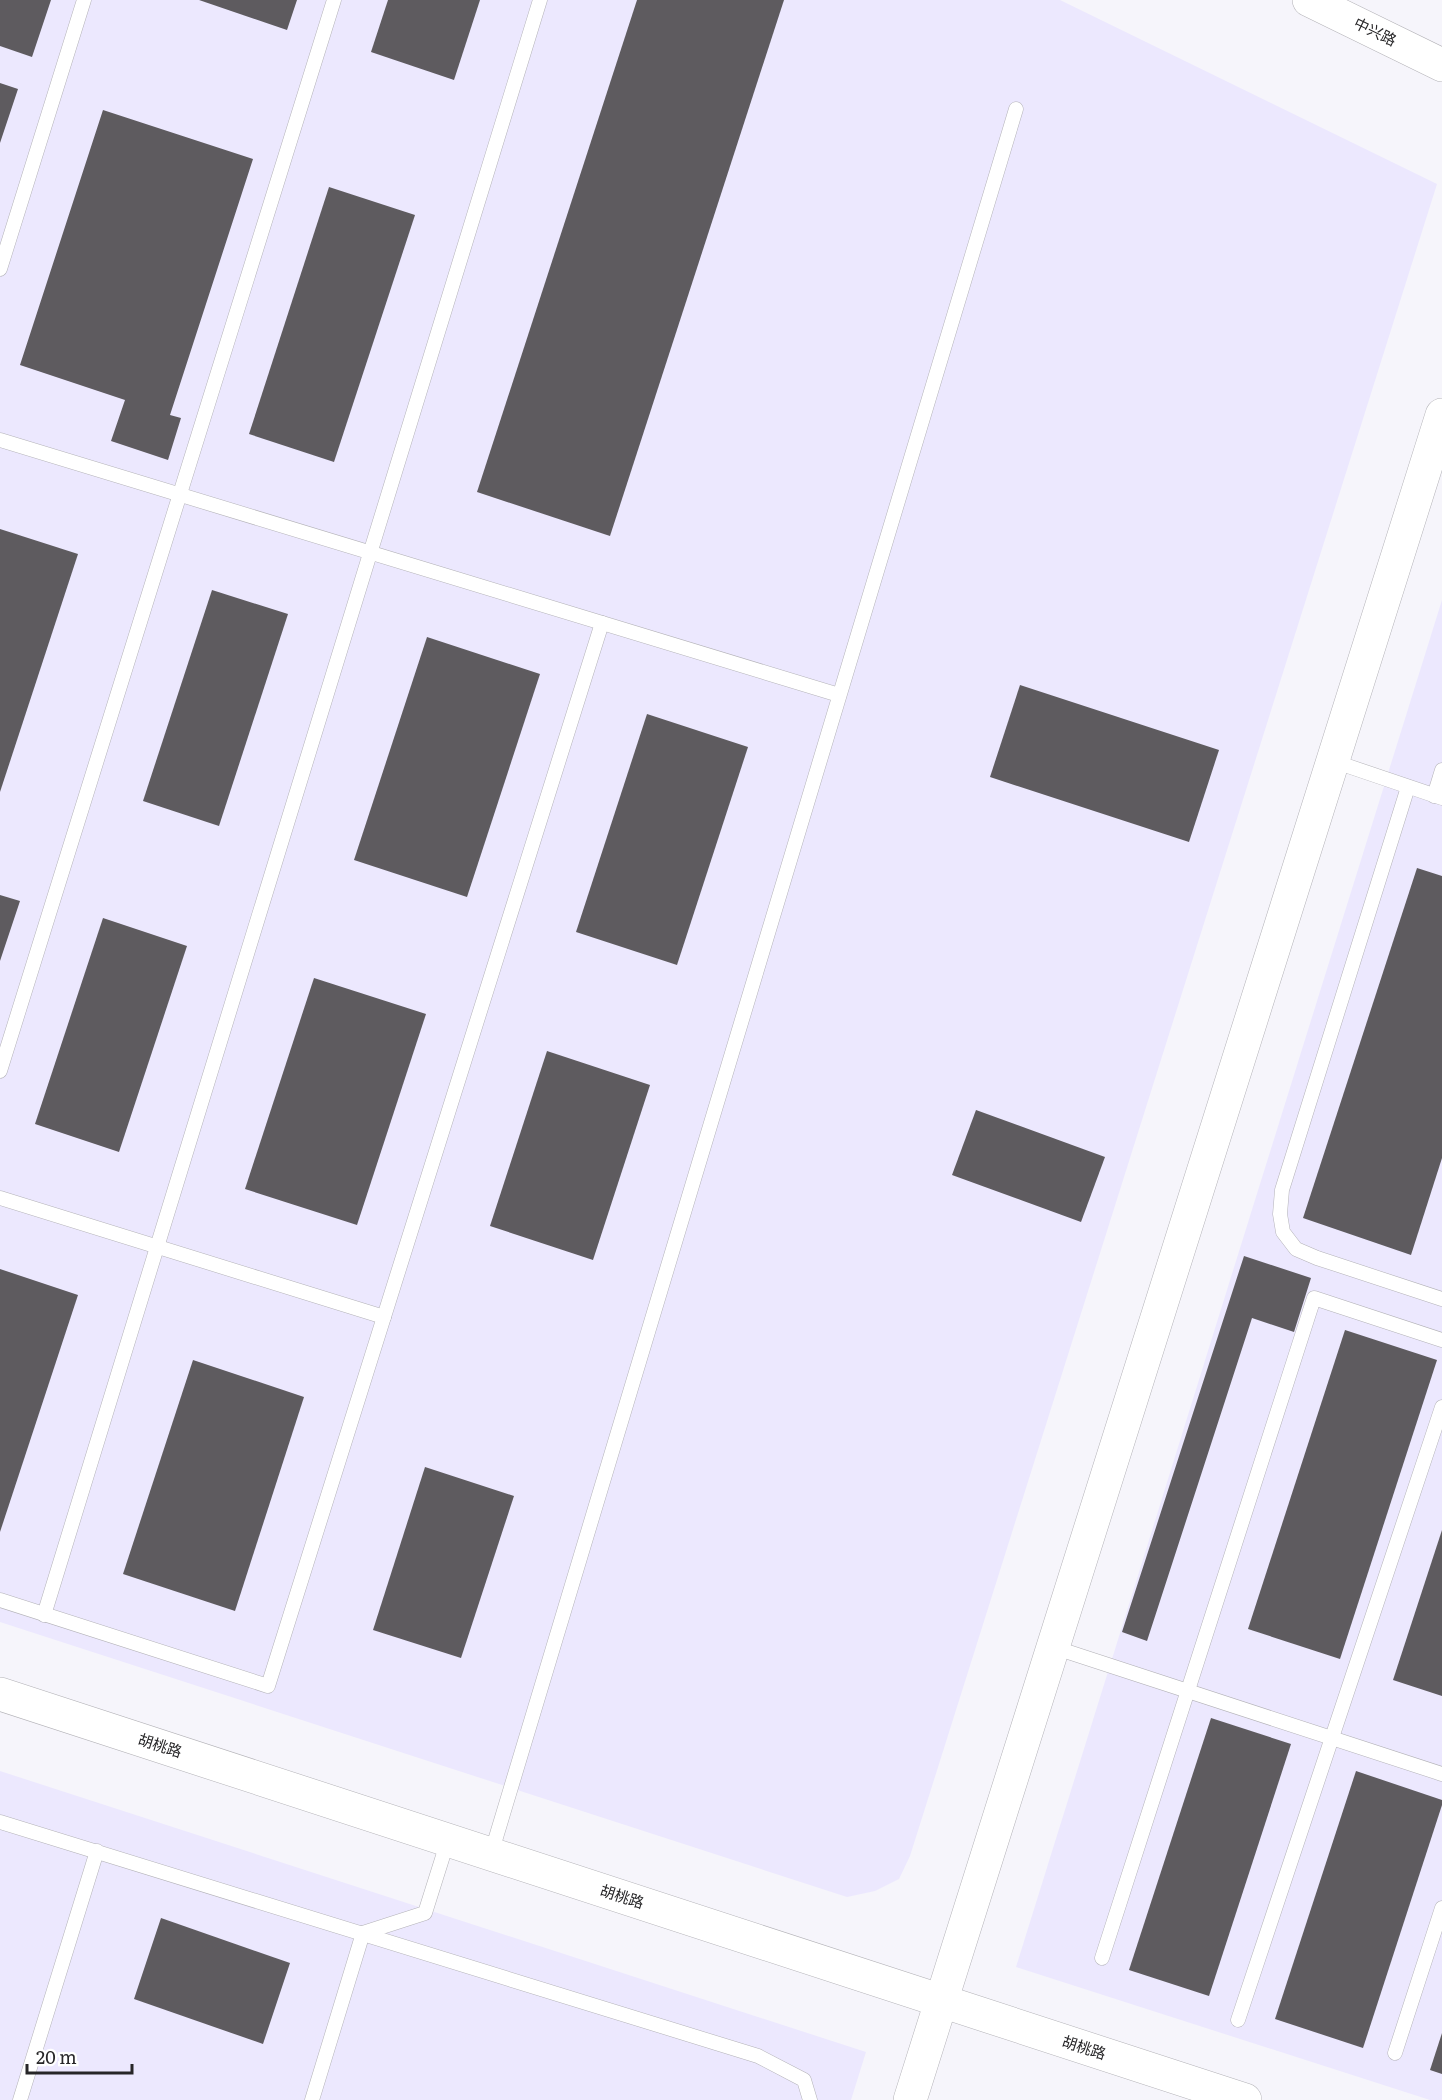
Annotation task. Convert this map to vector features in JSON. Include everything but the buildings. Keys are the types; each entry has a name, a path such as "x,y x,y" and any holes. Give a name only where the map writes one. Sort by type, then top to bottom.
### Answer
{"street":[{"name":"中兴路","path":"1309,0 1442,65"},
{"path":"910,2100 1442,415"},
{"name":"胡桃路","path":"0,1694 1245,2100"}],"lane":[{"path":"0,269 84,0"},
{"path":"0,1071 334,0"},
{"path":"44,1615 540,0"},
{"path":"491,1854 1016,108"},
{"path":"0,440 840,695"},
{"path":"0,1600 268,1686 602,623"},
{"path":"1333,761 1438,797 1442,770"},
{"path":"1408,787 1282,1190 1280,1214 1283,1232 1296,1249 1442,1299"},
{"path":"0,1198 384,1317"},
{"path":"1102,1958 1314,1298 1442,1340"},
{"path":"1238,2020 1442,1407"},
{"path":"1053,1647 1442,1774"},
{"path":"0,1822 758,2056 804,2080 810,2100"},
{"path":"363,1933 425,1913 448,1840"},
{"path":"20,2100 97,1851"},
{"path":"1395,2053 1442,1908"},
{"path":"312,2100 363,1933"}],"shaded area":[{"path":"0,0 1060,0 1437,184 910,1856 899,1879 875,1891 847,1897 0,1622"},
{"path":"1442,600 1442,2100 1430,2100 1016,1967"},
{"path":"0,1771 866,2052 851,2100 0,2100"}]}
